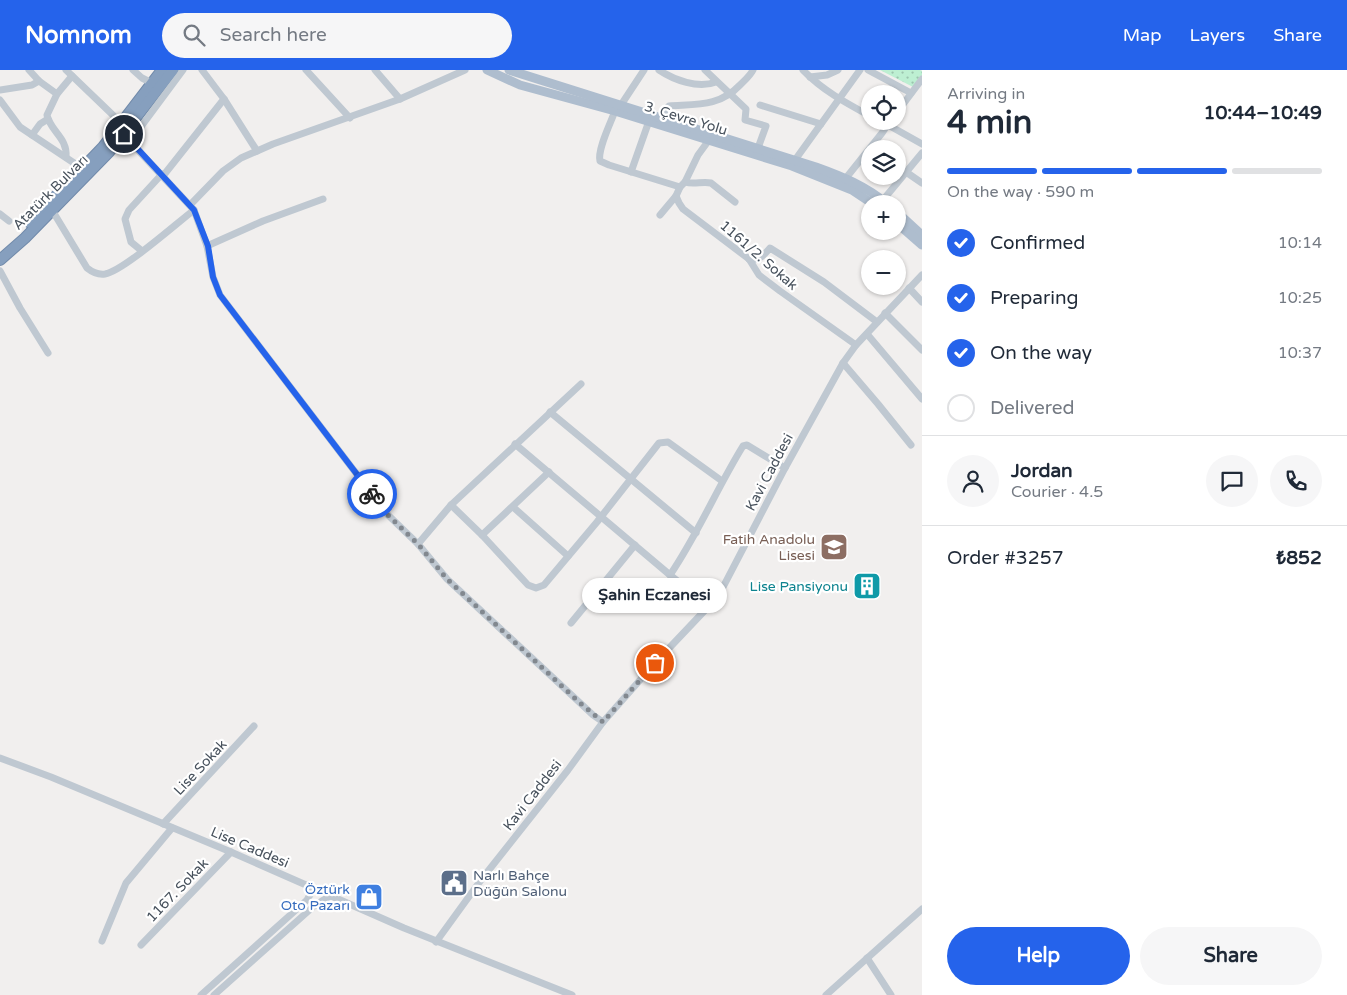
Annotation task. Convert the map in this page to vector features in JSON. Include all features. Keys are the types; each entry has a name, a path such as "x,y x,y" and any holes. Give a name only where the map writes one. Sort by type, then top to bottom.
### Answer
{"highway":[{"name":"Atatürk Bulvarı","path":"0,251 83,169 123,122 162,70"},
{"name":"Atatürk Bulvarı","path":"0,260 126,136 173,70"}],"main road":[{"name":"3. Çevre Yolu","path":"487,70 520,85 663,118 758,148 846,178 874,195"},
{"name":"3. Çevre Yolu","path":"509,70 526,73 650,121 792,166 852,190 861,196"},
{"path":"906,220 922,235"},
{"path":"906,231 922,245"}],"street":[{"path":"29,70 39,81 57,94"},
{"path":"66,70 117,119 123,122"},
{"path":"132,70 152,83"},
{"path":"183,70 140,128 126,136 192,207 208,246 213,277 220,295 388,515 418,544 447,579 481,612 603,722"},
{"path":"202,70 224,99 257,151"},
{"path":"306,70 350,118"},
{"path":"376,70 400,99"},
{"path":"52,210 87,268 93,272 104,274 110,272 142,251 192,207 231,164 257,151 400,99 465,70"},
{"path":"644,70 618,108 599,157 600,161 631,172 682,185 707,182 735,202"},
{"path":"659,70 667,75 698,85 716,82"},
{"path":"663,118 669,106 704,104 730,95 753,70"},
{"path":"804,70 810,77 840,100 861,111"},
{"path":"810,77 827,75 838,70"},
{"path":"795,160 860,70"},
{"path":"868,70 911,93"},
{"path":"708,71 716,82 746,109 745,120 766,126 758,148"},
{"path":"66,157 63,141 48,118 48,112 57,94 72,76"},
{"path":"906,100 922,79"},
{"path":"0,90 32,85 39,81"},
{"path":"142,251 131,242 125,219 129,210 162,175 224,99"},
{"path":"0,100 20,127 83,169"},
{"path":"760,105 821,124"},
{"path":"32,135 40,124 48,118"},
{"path":"631,172 650,121"},
{"path":"846,178 883,130"},
{"path":"899,130 922,144"},
{"path":"660,215 676,196 698,155 709,140"},
{"path":"922,153 906,172 922,184"},
{"name":"1161/2. Sokak","path":"676,196 678,203 683,209 749,258 759,275 856,345"},
{"path":"208,246 263,221 322,198"},
{"path":"0,214 9,222"},
{"path":"749,258 755,260 761,258 770,248 824,282 877,322"},
{"path":"0,271 48,353"},
{"name":"Kavi Caddesi","path":"436,942 481,880 578,757 603,722 709,606 727,581 785,468 843,363 856,345 922,275"},
{"path":"909,288 922,302"},
{"path":"885,313 922,350"},
{"path":"866,334 922,399"},
{"path":"843,363 911,445"},
{"path":"418,544 451,506 581,384"},
{"path":"550,412 696,533"},
{"path":"451,506 482,535 518,574 532,587 538,588 544,585 657,445 665,441 722,481"},
{"path":"515,444 709,606"},
{"path":"670,575 696,533 722,481 743,446 747,445 785,468"},
{"path":"482,535 549,472"},
{"path":"513,507 568,556"},
{"path":"571,623 635,545"},
{"name":"Lise Sokak","path":"163,824 254,726"},
{"name":"Lise Caddesi","path":"0,758 59,780 231,852 436,942 572,995"},
{"path":"102,940 126,883 172,828"},
{"name":"1167. Sokak","path":"141,945 231,852"},
{"path":"201,995 307,900 311,893 311,887"},
{"path":"214,995 314,906 330,896"},
{"path":"826,995 922,909"},
{"path":"867,958 891,995"}],"green space":[{"path":"880,70 920,70 922,75 913,87"}],"way so far":[{"path":"372,494 388,515 418,544 447,579 593,715 603,722 655,663"}],"place":[{"name":"Fatih Anadolu Lisesi","path":"834,547"},
{"name":"Lise Pansiyonu","path":"867,586"},
{"name":"Şahin Eczanesi","path":"655,663"},
{"name":"Narlı Bahçe Düğün Salonu","path":"454,883"},
{"name":"Öztürk Oto Pazarı","path":"369,897"}],"route":[{"path":"124,134 194,210 208,246 213,277 220,295 372,494"}]}
